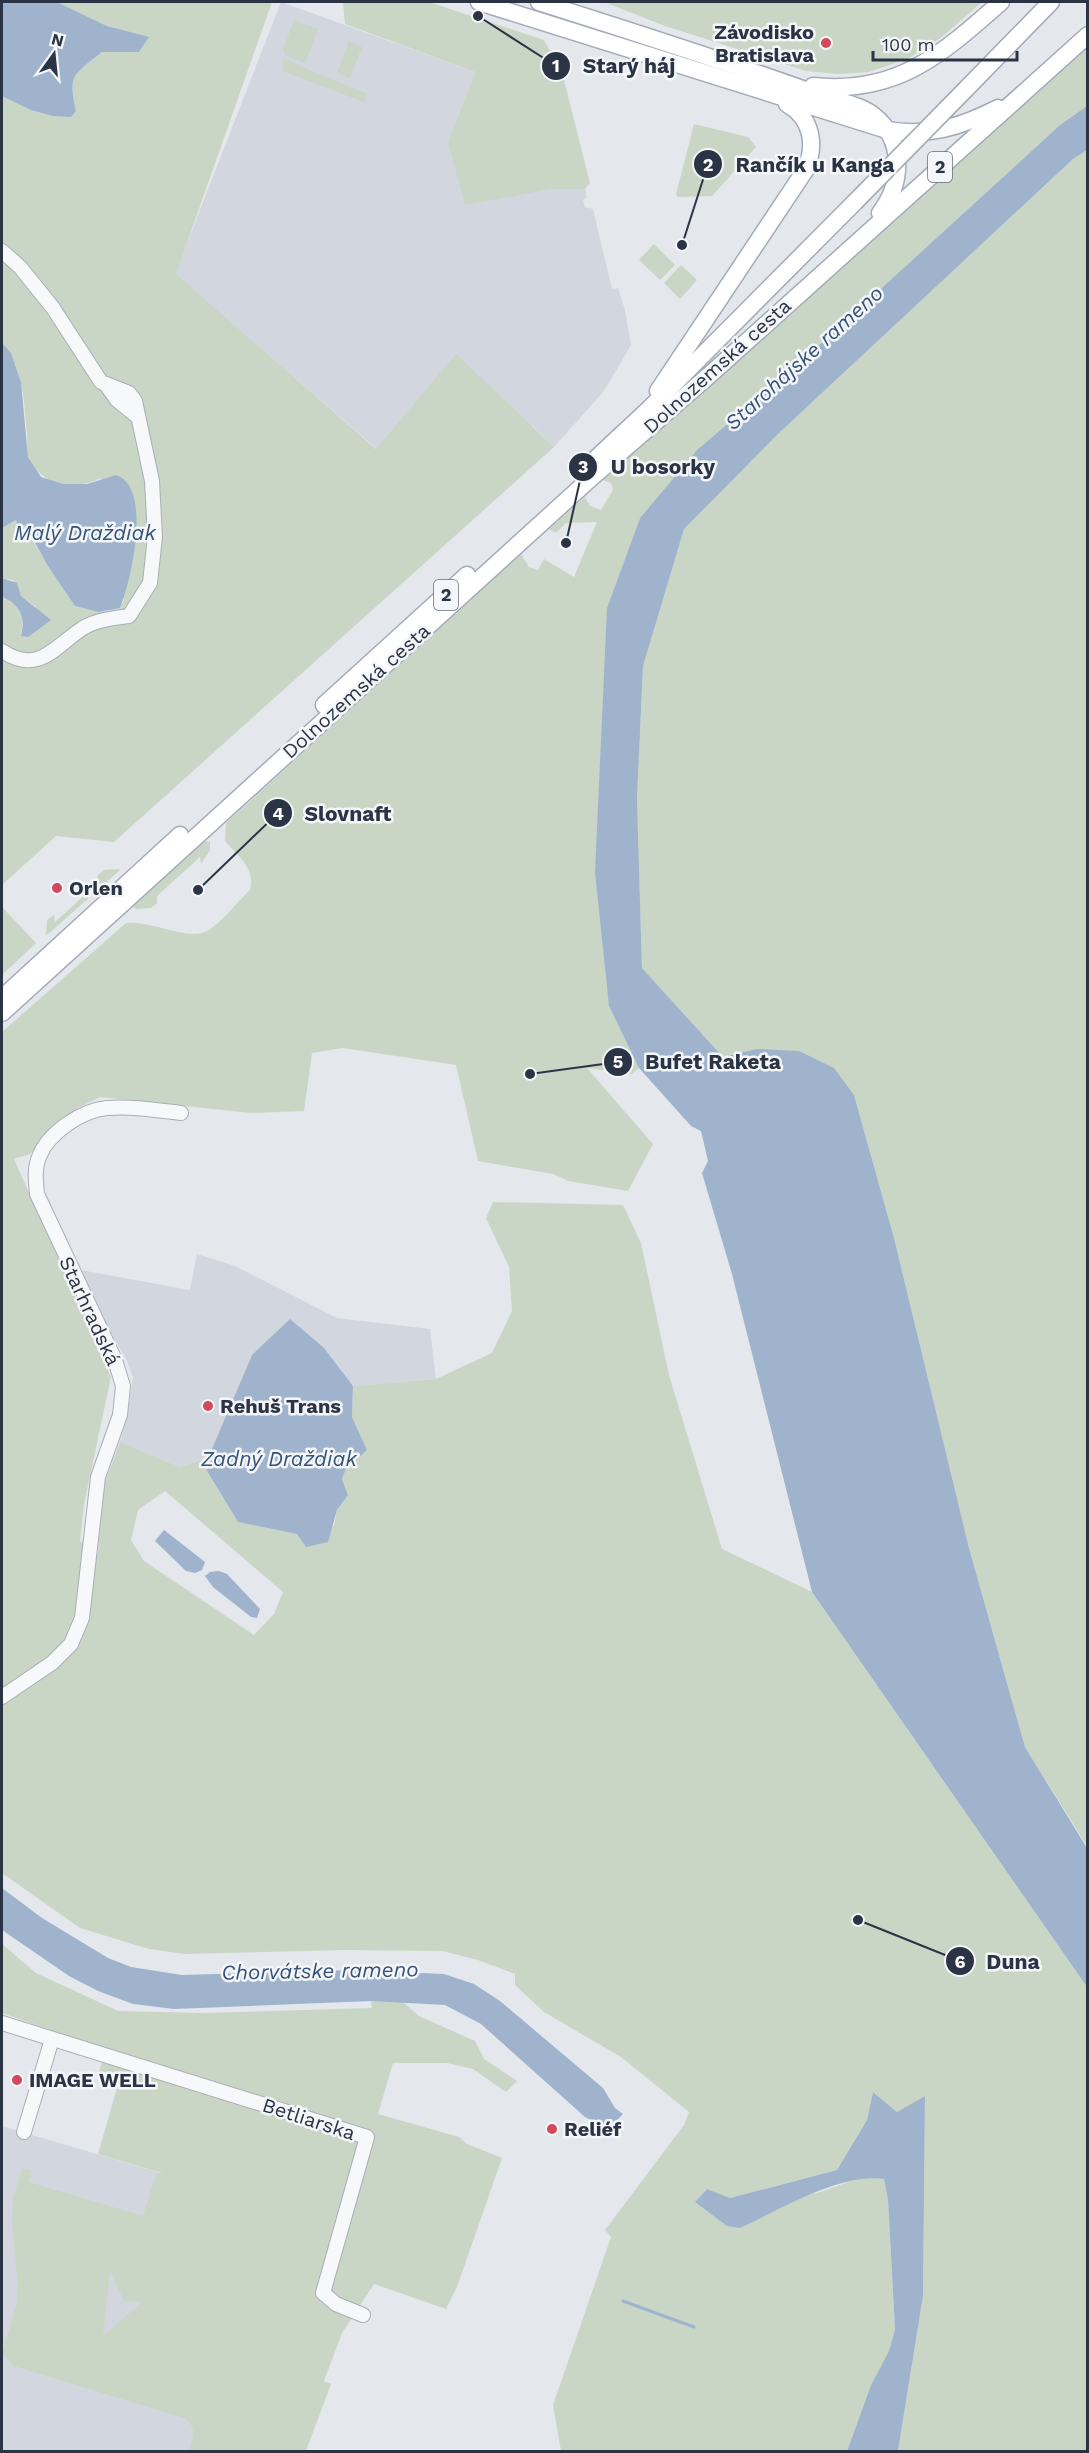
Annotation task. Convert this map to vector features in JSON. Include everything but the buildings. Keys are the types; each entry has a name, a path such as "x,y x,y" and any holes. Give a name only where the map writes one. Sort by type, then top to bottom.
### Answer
{"main road":[{"path":"479,2 886,130 913,134 948,129 976,119 1020,96"},
{"path":"542,2 793,84 867,111 886,130 896,152 897,178 884,207 860,237"},
{"path":"793,84 855,88 903,74 938,56 1000,2"},
{"name":"Dolnozemská cesta","path":"2,998 650,408 1051,2"},
{"name":"Dolnozemská cesta","path":"2,1013 531,532 1088,35"},
{"path":"650,408 660,387 806,169 812,143 806,120 796,110 771,94"}],"street":[{"path":"542,2 550,24 587,16"},
{"path":"2,251 20,267 53,308 94,373 107,387 129,393 135,401 152,481 155,537 150,583 129,616 111,618 85,627 44,659 32,661 12,658 2,651"},
{"name":"Starhradská","path":"2,1697 52,1663 71,1644 82,1618 98,1478 120,1415 123,1386 115,1360 37,1194 35,1173 39,1156 52,1138 86,1113 105,1108 144,1108 181,1113"},
{"name":"Betliarska","path":"2,2023 367,2137 323,2294 336,2304 363,2315"},
{"path":"24,2132 51,2039"}],"shaded area":[{"path":"281,2 475,72 448,142 587,171 590,183 585,189 587,198 583,200 585,207 593,209 612,289 618,288 625,310 631,345 604,391 554,447 532,425 377,449 175,274"},
{"path":"197,1254 235,1266 337,1318 430,1329 436,1379 353,1386 324,1348 252,1355 208,1458 180,1467 120,1442 127,1419 133,1377 127,1361 75,1269 190,1290"},
{"path":"2,2126 309,2217 270,2451 2,2451"}],"green space":[{"path":"57,2 272,2 176,274 376,449 456,354 554,447 114,842 56,836 2,885 2,597 15,605 23,614 21,635 40,614 35,606 21,596 13,580 2,578 2,528 16,520 25,524 28,534 75,606 101,612 120,608 124,600 101,478 81,484 60,484 42,475 35,468 28,453 22,386 15,363 2,343 2,96 53,116 76,111 73,82 79,71 102,52 139,52 148,38 107,26"},
{"path":"343,2 429,2 544,40 562,72 590,183 585,189 550,189 465,205 448,142 475,72 345,24"},
{"name":"Závodisko Bratislava","path":"604,2 982,2 942,37 909,58 869,72 838,74 806,71 665,26"},
{"path":"294,20 318,29 305,63 285,55 283,49"},
{"path":"349,41 362,47 350,78 337,73"},
{"path":"1087,43 1087,106 1060,125 815,349 697,450 640,518 607,608 609,1006 639,1068 632,1074 587,1068 653,1144 628,1191 569,1181 553,1174 478,1161 456,1065 343,1048 312,1053 304,1111 251,1113 100,1097 78,1108 30,1154 14,1159 111,1377 84,1504 80,1541 98,1554 103,1488 120,1442 180,1467 208,1458 207,1471 238,1522 298,1534 334,1526 337,1510 348,1495 342,1479 346,1469 367,1450 352,1417 353,1386 436,1379 492,1353 512,1311 509,1267 486,1218 493,1202 623,1205 641,1243 669,1375 722,1549 812,1592 1087,1987 1087,2451 898,2451 923,2296 925,2097 897,2112 873,2092 867,2120 837,2170 730,2198 707,2189 695,2202 817,2193 863,2177 884,2179 888,2200 895,2329 889,2351 871,2385 847,2451 561,2451 553,2405 611,2237 605,2230 684,2125 689,2112 621,2057 544,2012 515,1985 515,1974 478,1960 443,1951 344,1950 185,1954 149,1949 80,1928 2,1873 2,1032 126,923 145,924 198,934 210,929 222,919 250,890 251,882 245,863 225,841 226,823 521,554 529,567 538,570 544,559 574,577 597,522 566,523 556,533 549,529 585,497 590,506 601,510 613,490 611,483 603,480","holes":["165,1491 283,1592 274,1614 254,1635 144,1561 131,1540 138,1510"]},
{"path":"284,59 367,94 364,102 282,71"},
{"path":"694,124 748,137 756,147 712,196 678,197 676,194"},
{"path":"1087,150 1087,1846 1025,1747 969,1548 894,1238 854,1095 756,1049 723,1057 642,968 637,799 643,665 684,529 778,434 1073,159"},
{"path":"654,244 675,265 660,280 639,260"},
{"path":"681,265 697,280 680,299 664,283"},
{"path":"205,841 210,842 210,850 201,864 200,857 157,896 157,903 151,908 136,909 133,906"},
{"path":"119,869 46,936 47,920 54,915 55,922 97,884 98,875 104,870"},
{"path":"2,907 36,943 2,975"},
{"path":"2,1944 36,1973 118,2011 203,2013 372,2008 371,2001 403,2002 419,2016 475,2041 484,2059 517,2081 506,2092 473,2069 447,2063 393,2063 378,2114 459,2137 467,2144 502,2158 457,2287 446,2309 374,2284 342,2333 324,2381 331,2384 306,2451 188,2451 193,2429 184,2418 14,2366 2,2353 16,2307 18,2288 12,2221 13,2199 22,2168 32,2171 29,2182 143,2216 156,2174 162,2173 98,2154 119,2081 98,2075 106,2049 2,2013","holes":["110,2270 124,2301 142,2302 103,2336"]}],"water":[{"path":"2,2 57,2 107,26 149,37 139,52 102,52 75,76 73,89 76,111 71,117 53,116 31,110 2,96"},
{"path":"1087,106 1087,150 1073,159 778,434 684,529 643,666 637,799 642,968 723,1057 756,1049 799,1051 834,1068 854,1095 894,1238 969,1548 1025,1747 1087,1848 1087,1987 812,1592 732,1274 702,1173 708,1161 701,1131 691,1126 639,1068 609,1006 595,872 607,608 640,518 697,450 815,349 1060,125"},
{"name":"Malý Draždiak","path":"2,343 11,353 21,382 28,457 41,477 63,484 87,484 116,475 127,483 134,497 136,536 129,578 120,608 99,612 75,606 48,566 25,525 18,525 16,520 2,528"},
{"name":"Malý Draždiak","path":"2,578 17,583 21,596 51,620 28,637 21,636 22,617 13,604 2,597"},
{"name":"Zadný Draždiak","path":"290,1319 324,1348 353,1386 352,1417 367,1450 346,1469 342,1479 348,1495 337,1510 328,1542 306,1547 297,1534 238,1522 207,1471 208,1458 252,1355"},
{"path":"164,1530 205,1562 202,1570 195,1573 186,1571 155,1541"},
{"path":"219,1571 227,1574 260,1609 257,1618 251,1617 213,1587 205,1576 210,1572"},
{"name":"Chorvátske rameno","path":"2,1888 42,1918 108,1958 131,1967 182,1975 353,1970 444,1974 474,1984 500,2001 603,2088 615,2108 623,2114 609,2129 585,2117 481,2024 445,2005 371,2001 174,2009 133,2004 98,1991 69,1976 2,1930"},
{"path":"873,2092 897,2112 925,2096 923,2296 898,2451 847,2451 871,2385 889,2351 895,2329 888,2200 884,2179 849,2181 830,2187 740,2228 727,2226 695,2202 707,2189 730,2198 837,2170 867,2120"}],"waterway":[{"path":"623,2301 694,2327"}],"place":[{"name":"Starý háj","path":"478,16"},
{"name":"Závodisko Bratislava","path":"826,43"},
{"name":"Rančík u Kanga","path":"682,245"},
{"name":"U bosorky","path":"566,543"},
{"name":"Orlen","path":"57,888"},
{"name":"Slovnaft","path":"198,890"},
{"name":"Bufet Raketa","path":"530,1074"},
{"name":"Rehuš Trans","path":"208,1406"},
{"name":"Duna","path":"858,1920"},
{"name":"IMAGE WELL","path":"17,2080"},
{"name":"Reliéf","path":"552,2129"}],"water label":[{"name":"Starohájske rameno","path":"804,358"}]}
